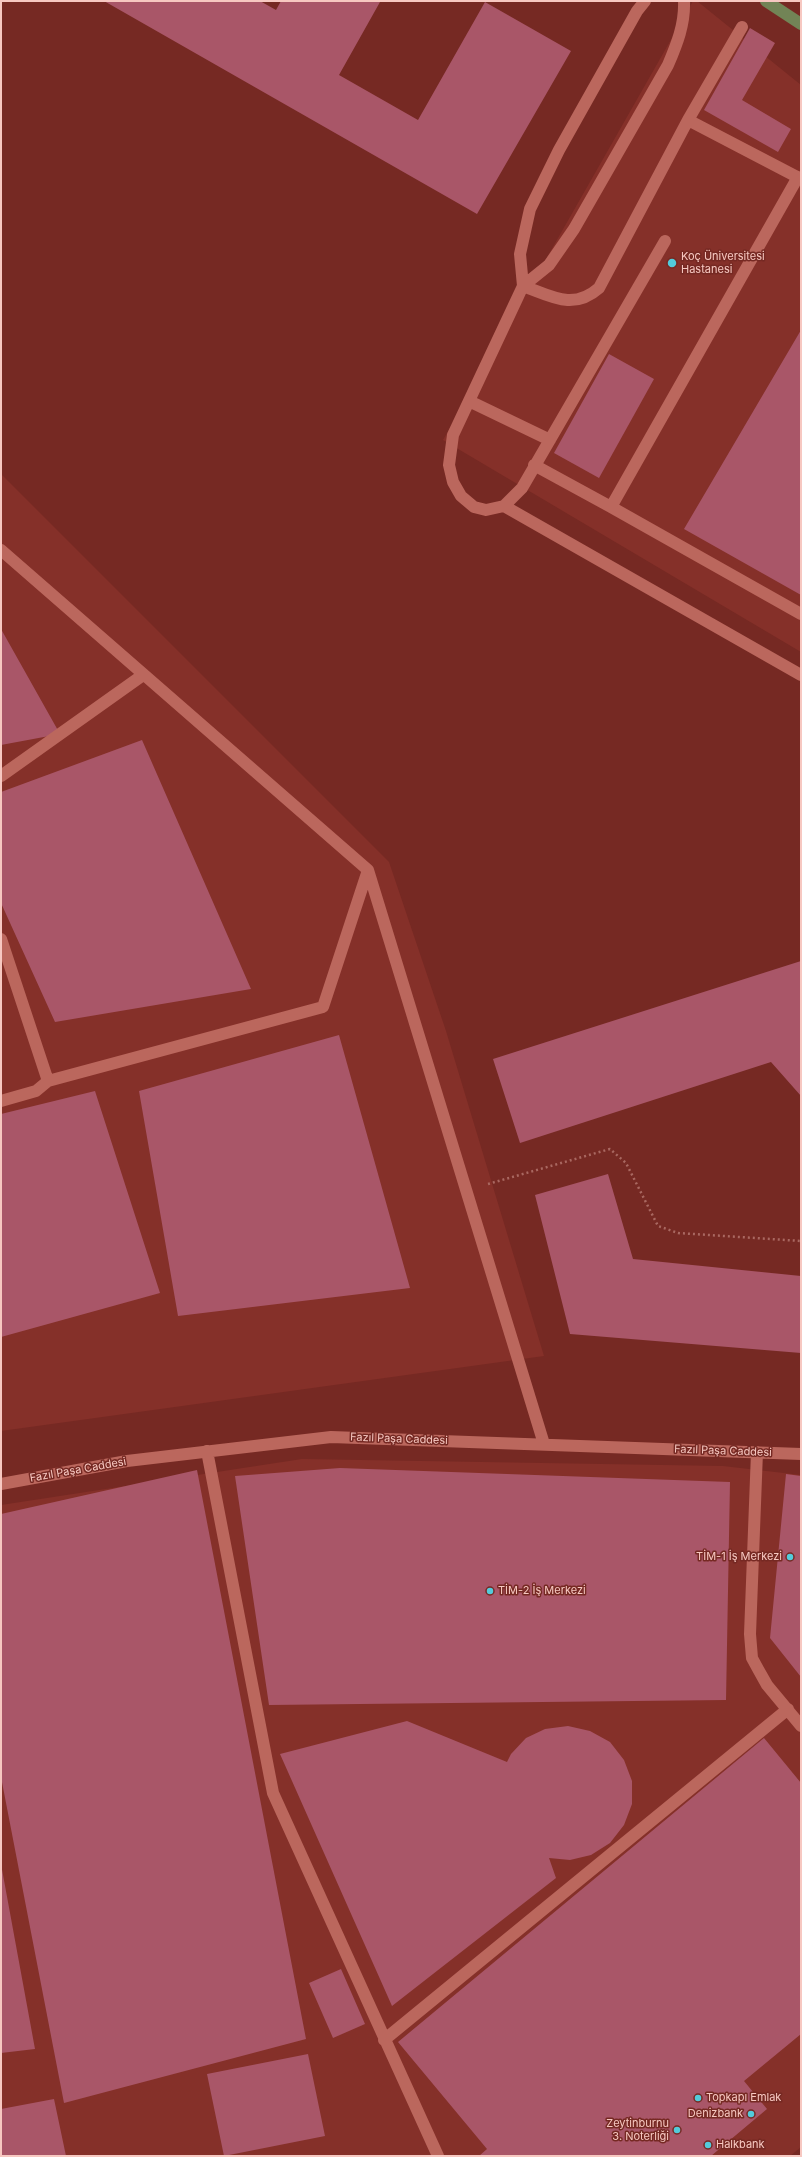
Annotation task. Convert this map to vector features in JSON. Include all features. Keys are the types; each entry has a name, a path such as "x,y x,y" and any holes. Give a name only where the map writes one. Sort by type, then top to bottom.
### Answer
{"main road":[{"path":"766,1 801,24"}],"street":[{"path":"523,286 520,254 530,209 560,150 636,11 646,1"},
{"path":"665,242 522,488 504,506 486,510 474,507 461,496 453,482 449,465 453,435 523,286 549,265 570,235 623,146 671,58 679,39 685,16 684,1"},
{"path":"523,286 563,301 572,301 590,296 599,288 688,120 742,27"},
{"path":"611,507 800,178 688,120"},
{"path":"469,401 550,440"},
{"path":"534,466 611,507 801,614"},
{"path":"504,506 801,675"},
{"path":"1,550 368,870 544,1444"},
{"path":"1,776 143,674"},
{"path":"1,1101 36,1091 48,1081 323,1007 368,870"},
{"path":"1,939 48,1081"},
{"name":"Fazıl Paşa Caddesi","path":"1,1484 127,1461 331,1436 801,1454"},
{"path":"206,1451 273,1793 438,2156"},
{"path":"757,1452 750,1634 752,1658 767,1684 801,1726"},
{"path":"384,2040 788,1710"}],"path":[{"path":"465,1190 610,1149 626,1163 658,1226 678,1233 801,1242"}],"shaded area":[{"name":"Koç Üniversitesi Hastanesi","path":"693,1 697,1 801,85 801,652 443,440"},
{"path":"1,474 389,862 446,1031 544,1356 1,1431"},
{"path":"302,1459 723,1466 801,1475 801,2147 790,2156 1,2156 1,1505"}],"building":[{"path":"104,1 260,1 276,10 281,1 378,1 380,2 339,75 418,120 485,2 571,51 477,214"},
{"path":"750,28 775,43 742,100 791,129 778,152 704,110"},
{"path":"801,330 801,595 684,529"},
{"path":"609,354 654,379 599,478 554,453"},
{"path":"1,629 60,734 1,745"},
{"path":"142,740 251,989 55,1022 1,903 1,792"},
{"path":"801,961 801,1096 771,1062 520,1143 493,1059"},
{"path":"339,1035 410,1288 178,1316 139,1091"},
{"path":"95,1091 160,1293 1,1337 1,1114"},
{"path":"608,1174 633,1259 801,1276 801,1353 570,1334 535,1195"},
{"name":"TİM-2 İş Merkezi","path":"340,1468 730,1482 726,1700 269,1705 235,1476"},
{"path":"197,1470 306,2039 64,2103 1,1777 1,1514"},
{"name":"TİM-1 İş Merkezi","path":"786,1474 801,1476 801,1677 770,1638"},
{"path":"407,1721 507,1762 511,1754 526,1738 545,1729 568,1726 590,1731 610,1742 624,1760 632,1781 632,1804 624,1825 610,1843 591,1855 570,1860 549,1858 556,1878 392,2006 280,1754"},
{"path":"764,1738 801,1783 801,2034 744,2081 767,2109 711,2156 479,2156 487,2149 398,2042"},
{"path":"1,1864 35,2049 1,2053"},
{"path":"341,1969 365,2024 333,2038 309,1983"},
{"path":"308,2054 325,2136 224,2156 207,2074"},
{"path":"54,2099 66,2156 1,2156 1,2109"}],"place":[{"name":"Koç Üniversitesi Hastanesi","path":"672,263"},
{"name":"TİM-1 İş Merkezi","path":"790,1557"},
{"name":"TİM-2 İş Merkezi","path":"490,1591"},
{"name":"Topkapı Emlak","path":"698,2098"},
{"name":"Denizbank","path":"751,2114"},
{"name":"Zeytinburnu 3. Noterliği","path":"677,2130"},
{"name":"Halkbank","path":"708,2145"}]}
